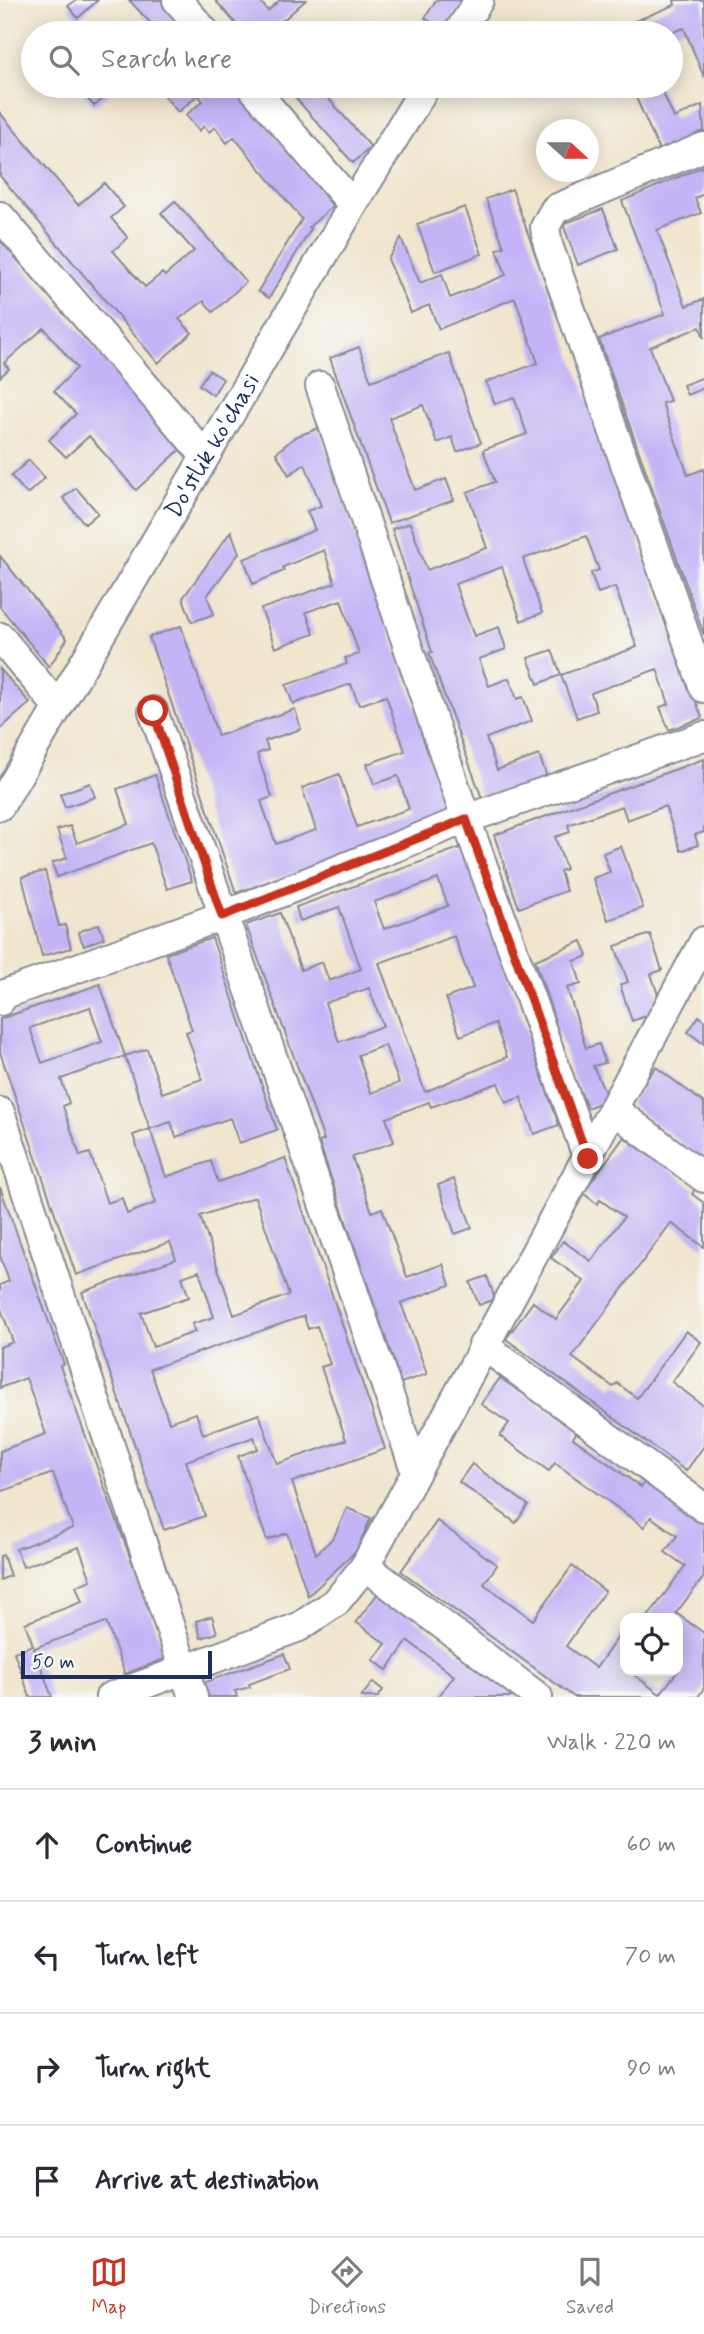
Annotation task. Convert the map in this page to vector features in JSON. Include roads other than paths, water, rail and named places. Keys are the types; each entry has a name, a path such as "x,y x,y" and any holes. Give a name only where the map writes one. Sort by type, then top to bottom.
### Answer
{"street":[{"path":"177,0 195,21"},
{"path":"466,21 479,0"},
{"path":"261,98 353,205"},
{"name":"Do'stlik ko'chasi","path":"0,806 419,98"},
{"path":"704,147 555,209 545,227 548,245 704,688"},
{"path":"0,216 205,456"},
{"path":"320,386 466,819 588,1159"},
{"path":"0,637 58,706"},
{"path":"153,711 415,1470"},
{"path":"2,995 222,916 466,819 704,736"},
{"path":"110,1697 299,1627 335,1602 365,1566 704,941"},
{"path":"613,1110 704,1178"},
{"path":"0,1112 186,1668 193,1697"},
{"path":"483,1345 704,1508"},
{"path":"365,1566 538,1697"}]}
